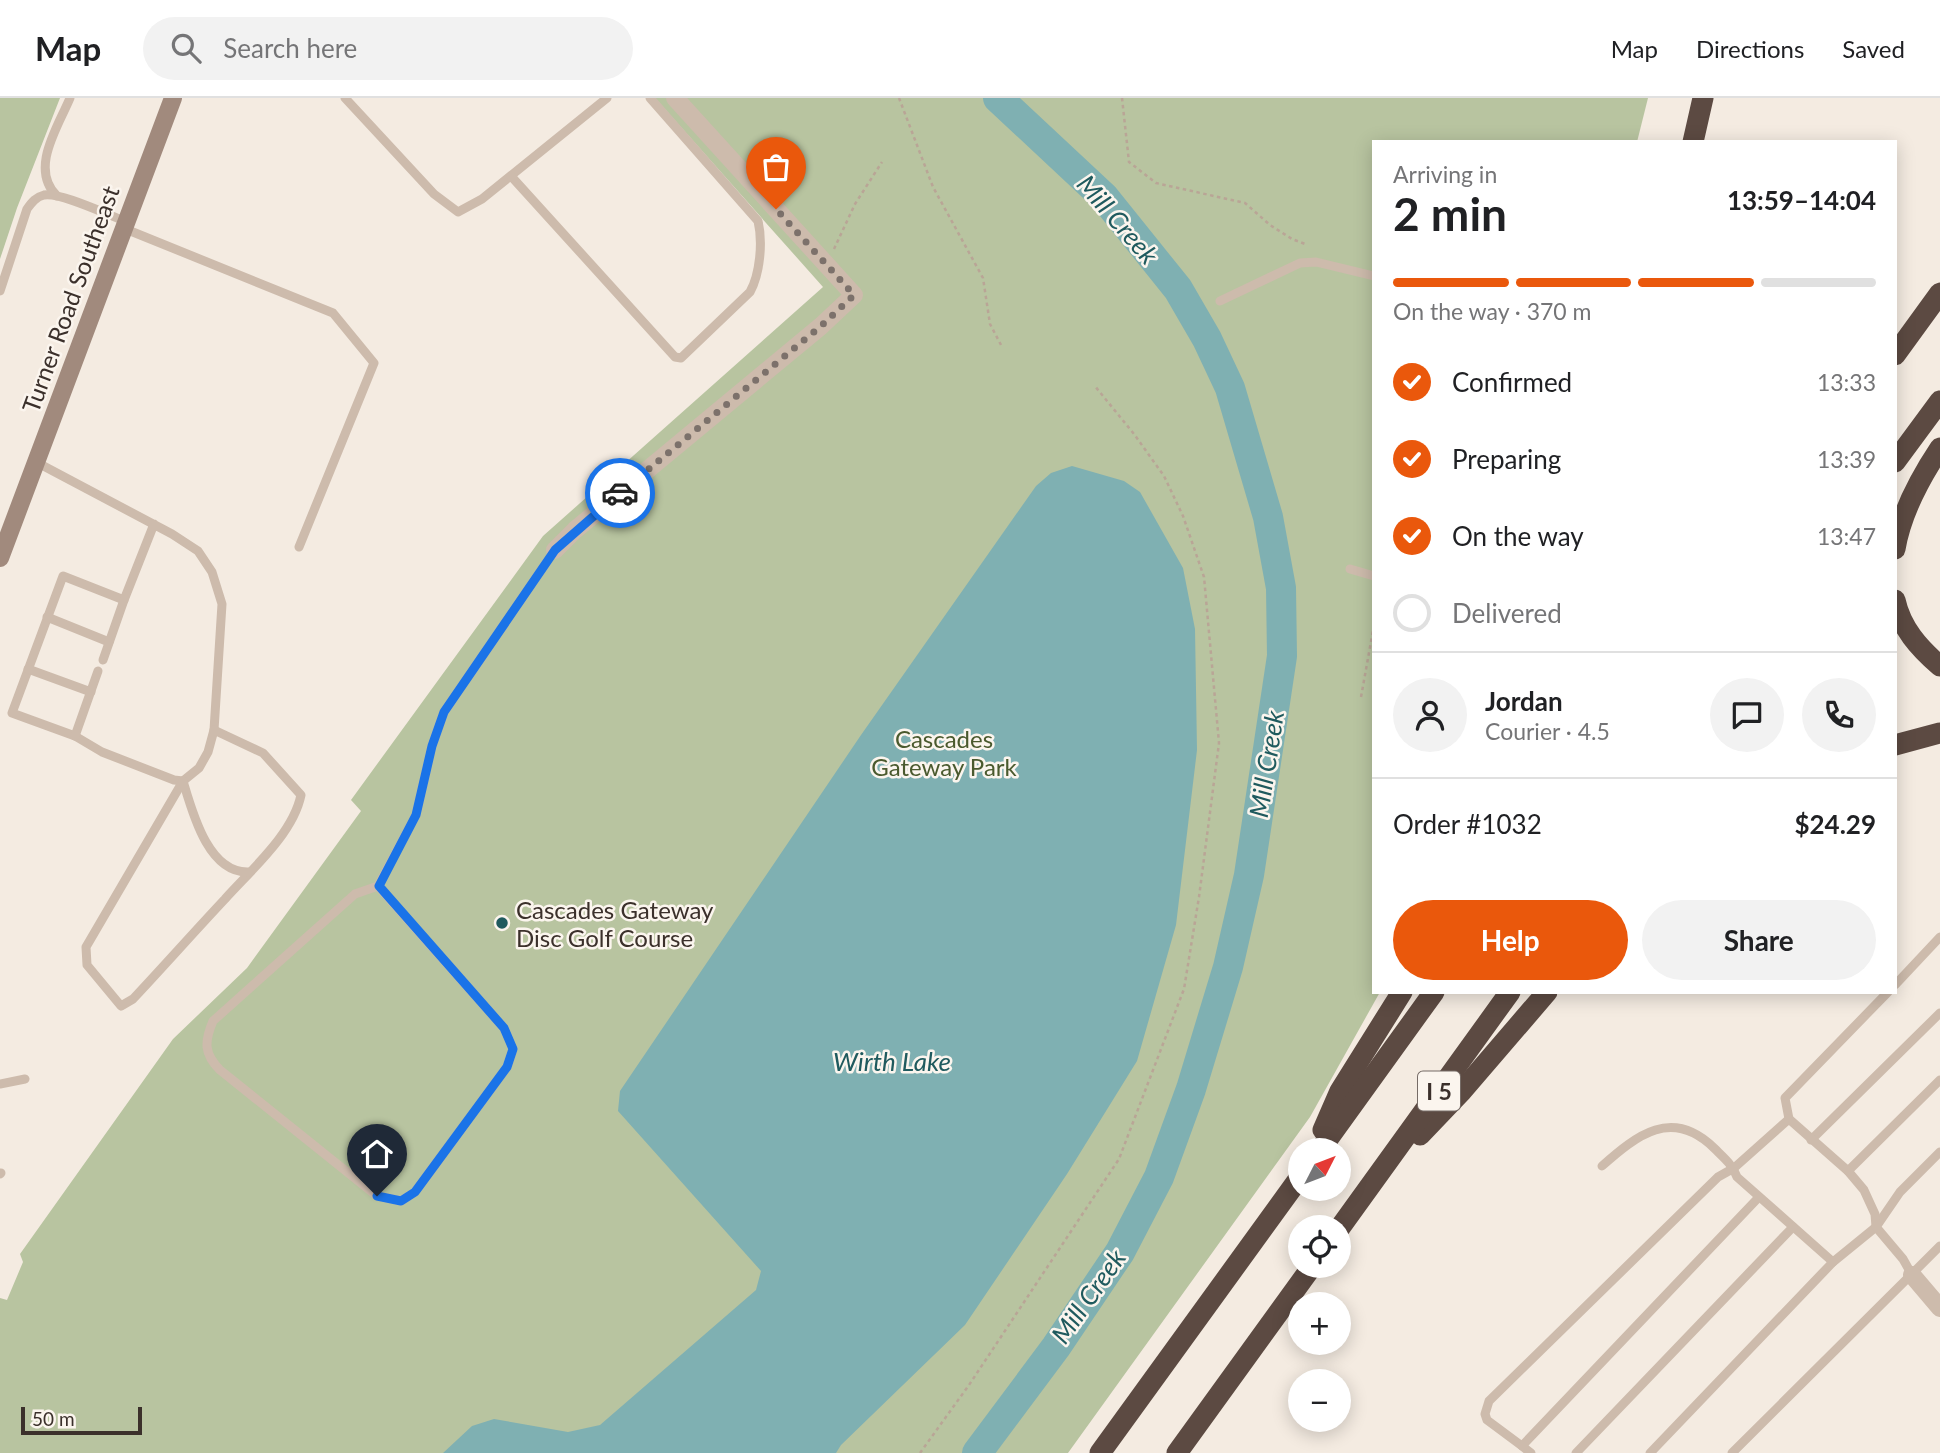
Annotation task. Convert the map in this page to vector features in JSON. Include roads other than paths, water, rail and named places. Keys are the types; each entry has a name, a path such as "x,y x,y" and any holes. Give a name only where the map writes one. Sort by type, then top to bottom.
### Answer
{"highway":[{"path":"1693,140 1703,98"},
{"path":"1897,352 1940,293"},
{"path":"1897,459 1940,401"},
{"path":"1897,542 1911,501 1940,449"},
{"path":"1897,605 1909,633 1940,666"},
{"path":"1897,744 1940,733"},
{"name":"I 5","path":"1322,1138 1340,1091 1401,994"},
{"name":"I 5","path":"1326,1138 1433,994"},
{"name":"I 5","path":"1349,1215 1509,994"},
{"path":"1367,1189 1462,1091 1545,994"},
{"path":"1100,1453 1288,1194"},
{"path":"1177,1453 1304,1278"}],"main road":[{"name":"Turner Road Southeast","path":"0,558 173,98"}],"street":[{"path":"555,550 575,530 821,326 854,295 675,98"},
{"path":"1912,1275 1940,1308"}],"lane":[{"path":"57,196 49,188 45,176 45,158 70,98"},
{"path":"345,98 434,194 458,212 482,199 607,98"},
{"path":"511,176 675,357 681,358 750,292 756,281 760,230 758,221 650,98"},
{"path":"0,291 27,209 34,199 45,195 57,196 333,313 374,363 299,547"},
{"path":"1220,301 1300,262 1316,262 1372,276"},
{"path":"36,462 154,524 198,551 212,572 222,604 214,730 208,752 199,768 183,781 86,947 87,965 121,1006 133,999 249,872 282,835 298,811 301,796 263,753 214,730"},
{"path":"103,660 154,524"},
{"path":"379,886 504,1028 513,1049 507,1067 415,1192 401,1201 377,1196 219,1070 209,1059 205,1047 207,1035 213,1021 355,894 379,886 416,815 432,746 444,712 555,550"},
{"path":"1350,569 1372,575"},
{"path":"124,600 63,576 12,713 183,781"},
{"path":"47,617 109,642"},
{"path":"28,669 91,692"},
{"path":"75,736 99,671"},
{"path":"183,781 200,835 220,860 232,868 249,872"},
{"path":"1897,983 1940,937"},
{"path":"1886,994 1785,1098 1789,1119 1848,1171 1869,1201 1875,1214 1876,1227 1903,1259 1912,1275"},
{"path":"1811,1140 1940,1013"},
{"path":"0,1084 25,1079"},
{"path":"1848,1171 1940,1080"},
{"path":"1531,1453 1487,1419 1485,1414 1489,1401 1718,1177 1734,1168 1789,1119"},
{"path":"1602,1166 1639,1135 1668,1127 1694,1133 1711,1145 1734,1168 1737,1177 1833,1262"},
{"path":"1650,1453 1833,1262 1876,1227 1899,1192 1940,1152"},
{"path":"1522,1446 1759,1197"},
{"path":"1576,1453 1793,1227"},
{"path":"1732,1453 1940,1246"}],"water":[{"name":"Wirth Lake","path":"1072,466 1124,481 1140,492 1183,568 1195,629 1197,750 1176,925 1137,1061 1067,1174 965,1325 841,1445 836,1453 443,1453 472,1426 494,1419 568,1432 600,1425 756,1290 761,1271 618,1111 620,1091 861,735 1036,486 1051,473"}],"waterway":[{"name":"Mill Creek","path":"977,1453 1056,1347 1120,1252 1159,1177 1191,1089 1228,967 1249,875 1282,656 1281,588 1268,517 1230,388 1207,339 1178,289 1104,197 998,98"}],"place":[{"name":"Cascades Gateway Disc Golf Course","path":"502,923"}],"park label":[{"name":"Cascades Gateway Park","path":"944,752"}]}
